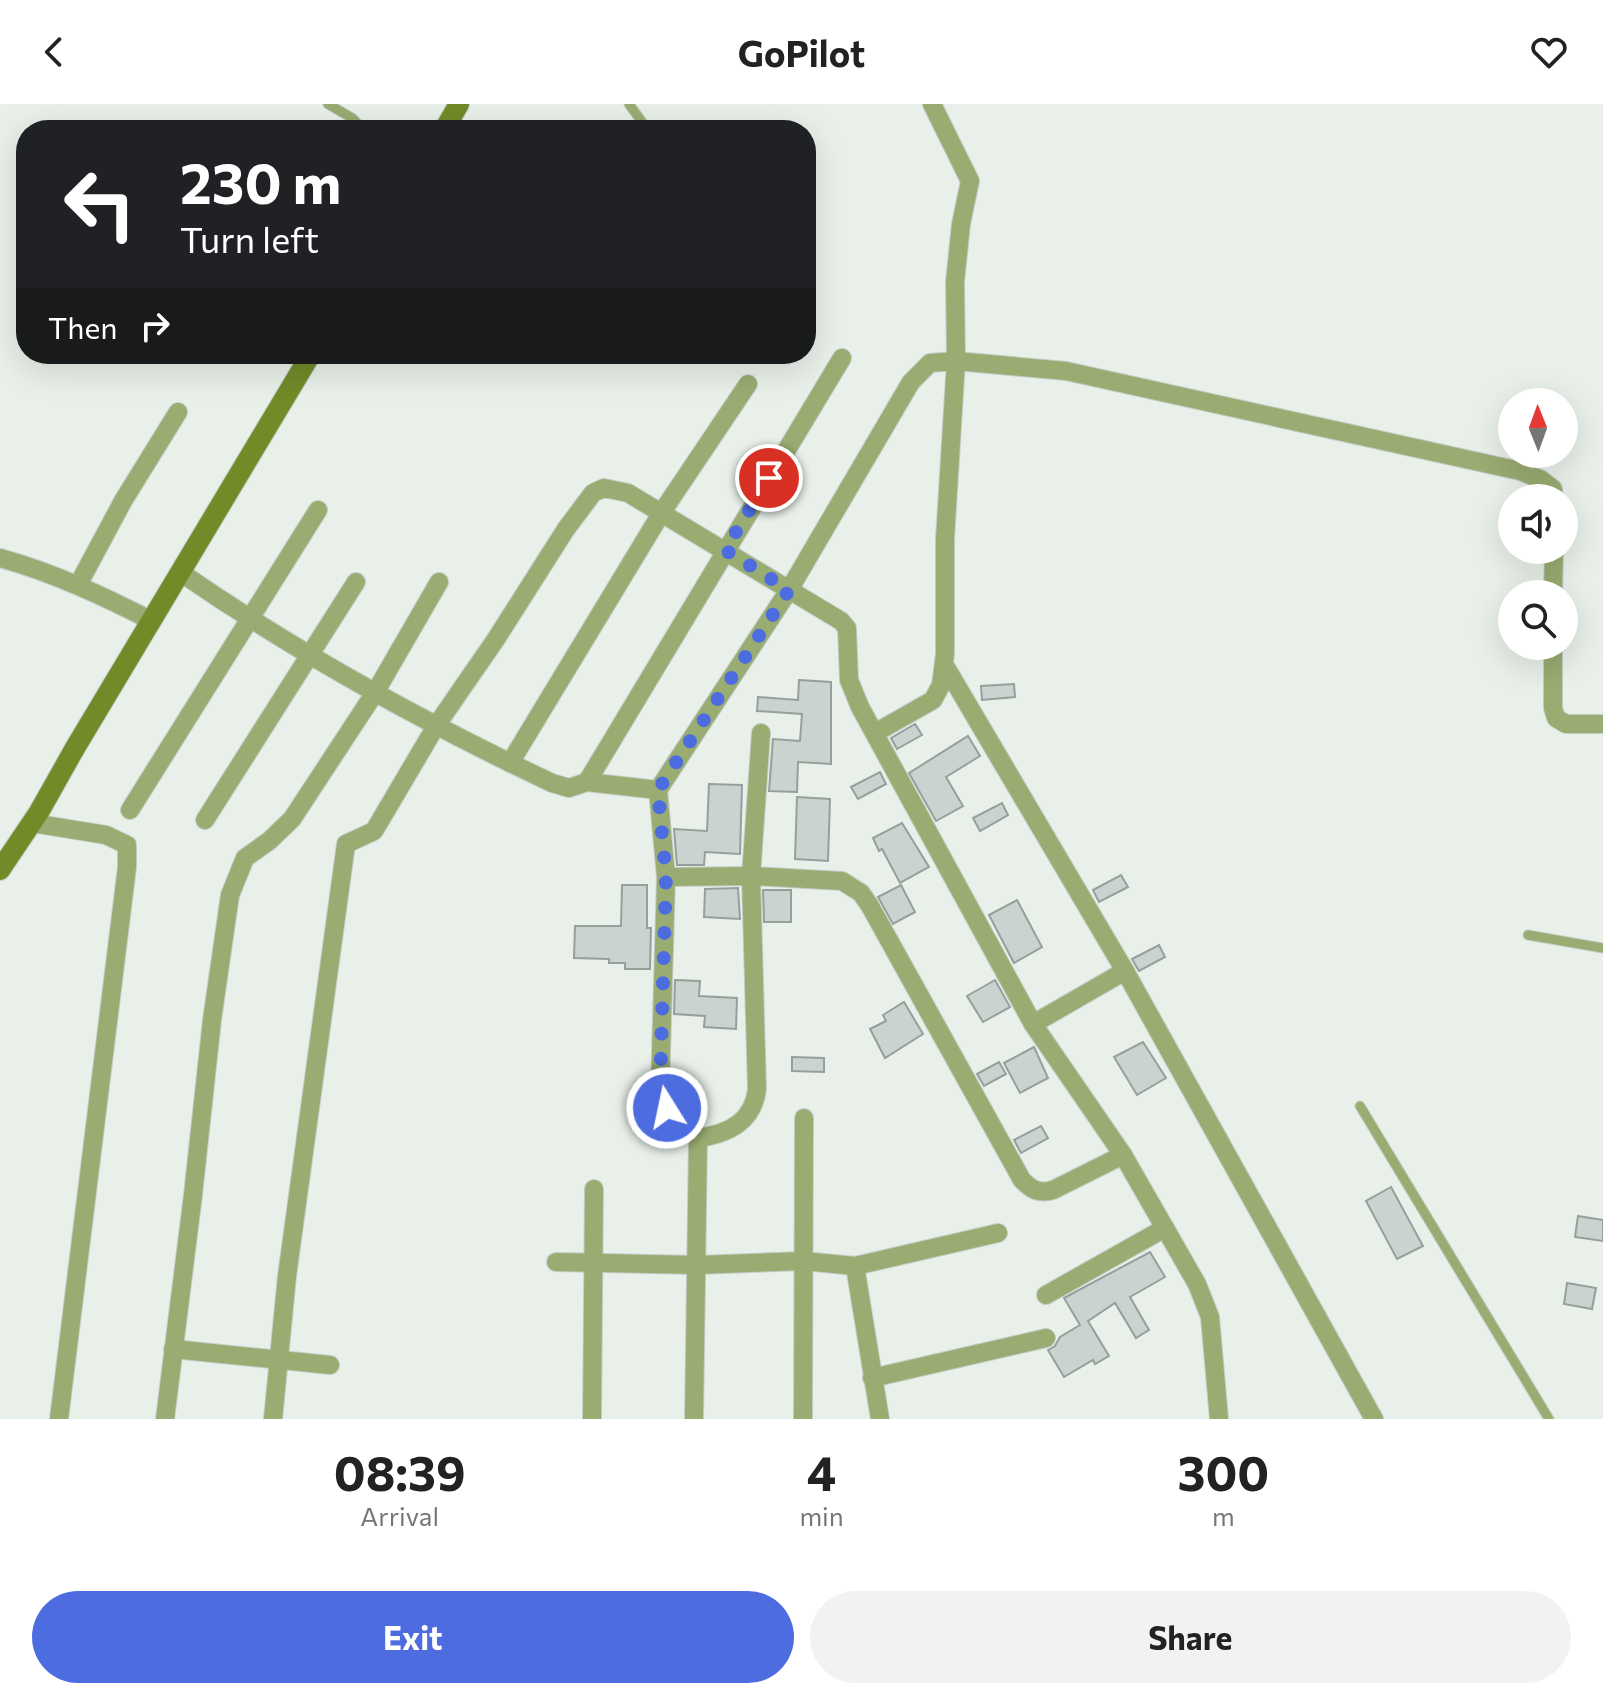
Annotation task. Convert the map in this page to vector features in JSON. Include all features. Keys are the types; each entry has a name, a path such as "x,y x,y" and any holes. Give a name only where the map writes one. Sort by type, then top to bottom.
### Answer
{"street":[{"path":"875,733 933,700 941,685 944,664 945,539 956,361 955,282 961,224 970,181 932,104"},
{"path":"587,782 842,358"},
{"path":"761,733 751,876 755,1106 745,1120 713,1136 698,1138 676,1123 660,1089 666,877 658,790 789,590 911,382 930,363 956,361 1066,371 1520,471 1546,484"},
{"path":"0,870 32,823 305,364"},
{"path":"510,763 662,512 748,384"},
{"path":"78,585 123,501 178,412"},
{"path":"273,1419 293,1231 346,844 374,831 436,726 566,529 593,493 604,488 628,493 662,512 841,621 847,628 849,680 875,733 1033,1024 1123,1155 1197,1284 1210,1317 1219,1419"},
{"path":"130,810 318,510"},
{"path":"0,558 78,585 152,621"},
{"path":"180,572 251,621 311,656 436,726 552,783 569,788 587,782 658,790"},
{"path":"205,820 356,582"},
{"path":"165,1419 212,1020 230,895 245,858 292,819 376,691 439,582"},
{"path":"1553,660 1553,708 1556,718 1566,724 1603,724"},
{"path":"944,664 1125,971 1374,1419"},
{"path":"32,823 106,835 127,845 127,867 59,1419"},
{"path":"666,877 751,876 842,881 861,893 870,906 976,1100 1030,1189 1042,1193 1053,1190 1123,1155"},
{"path":"1033,1024 1125,971"},
{"path":"803,1419 804,1118"},
{"path":"694,1419 698,1138"},
{"path":"592,1419 594,1189"},
{"path":"1046,1295 1165,1228"},
{"path":"556,1262 697,1265 803,1261 855,1266 998,1233"},
{"path":"855,1266 880,1419"},
{"path":"872,1378 1046,1338"},
{"path":"173,1349 330,1365"}],"lane":[{"path":"328,104 354,120"},
{"path":"1528,935 1603,948"},
{"path":"1360,1106 1549,1419"}],"building":[{"path":"799,680 831,682 831,764 798,762 797,792 769,791 773,739 800,741 802,714 757,711 758,697 798,700"},
{"path":"1014,684 1015,697 982,700 981,686"},
{"path":"915,724 922,735 897,749 891,738"},
{"path":"968,736 980,756 946,777 963,806 936,821 909,773"},
{"path":"880,772 886,784 858,799 851,787"},
{"path":"709,784 742,785 740,854 705,852 704,865 677,865 674,829 707,831"},
{"path":"797,797 830,799 828,861 795,859"},
{"path":"1002,803 1008,815 980,831 973,818"},
{"path":"902,823 929,867 900,883 873,838"},
{"path":"1121,875 1128,887 1099,902 1093,890"},
{"path":"622,885 647,885 647,928 651,928 650,969 625,969 625,963 609,963 609,959 574,958 575,926 621,926"},
{"path":"901,885 915,912 893,924 878,897"},
{"path":"738,888 740,919 704,917 705,889"},
{"path":"763,890 791,890 791,922 764,922"},
{"path":"1017,900 1042,947 1014,963 989,915"},
{"path":"1159,945 1165,957 1139,971 1132,959"},
{"path":"675,980 700,981 699,996 737,998 736,1029 704,1027 705,1016 674,1014"},
{"path":"995,980 1010,1007 983,1022 967,996"},
{"path":"904,1002 923,1034 885,1058 870,1029 886,1021 883,1015"},
{"path":"1143,1042 1166,1078 1137,1095 1114,1057"},
{"path":"1034,1047 1048,1078 1020,1093 1004,1063"},
{"path":"792,1057 824,1058 824,1072 792,1071"},
{"path":"999,1062 1006,1074 984,1086 977,1074"},
{"path":"1041,1126 1048,1138 1021,1153 1014,1140"},
{"path":"1391,1187 1423,1246 1397,1259 1366,1201"},
{"path":"1578,1216 1603,1220 1603,1241 1575,1237"},
{"path":"1150,1252 1165,1277 1130,1297 1149,1330 1136,1338 1115,1303 1088,1321 1109,1356 1095,1364 1093,1360 1064,1377 1048,1350 1055,1346 1060,1337 1080,1325 1064,1298"},
{"path":"1567,1283 1596,1288 1592,1309 1564,1304"}],"route":[{"path":"667,1108 660,1089 666,877 658,790 789,590 725,550 769,478"}]}
